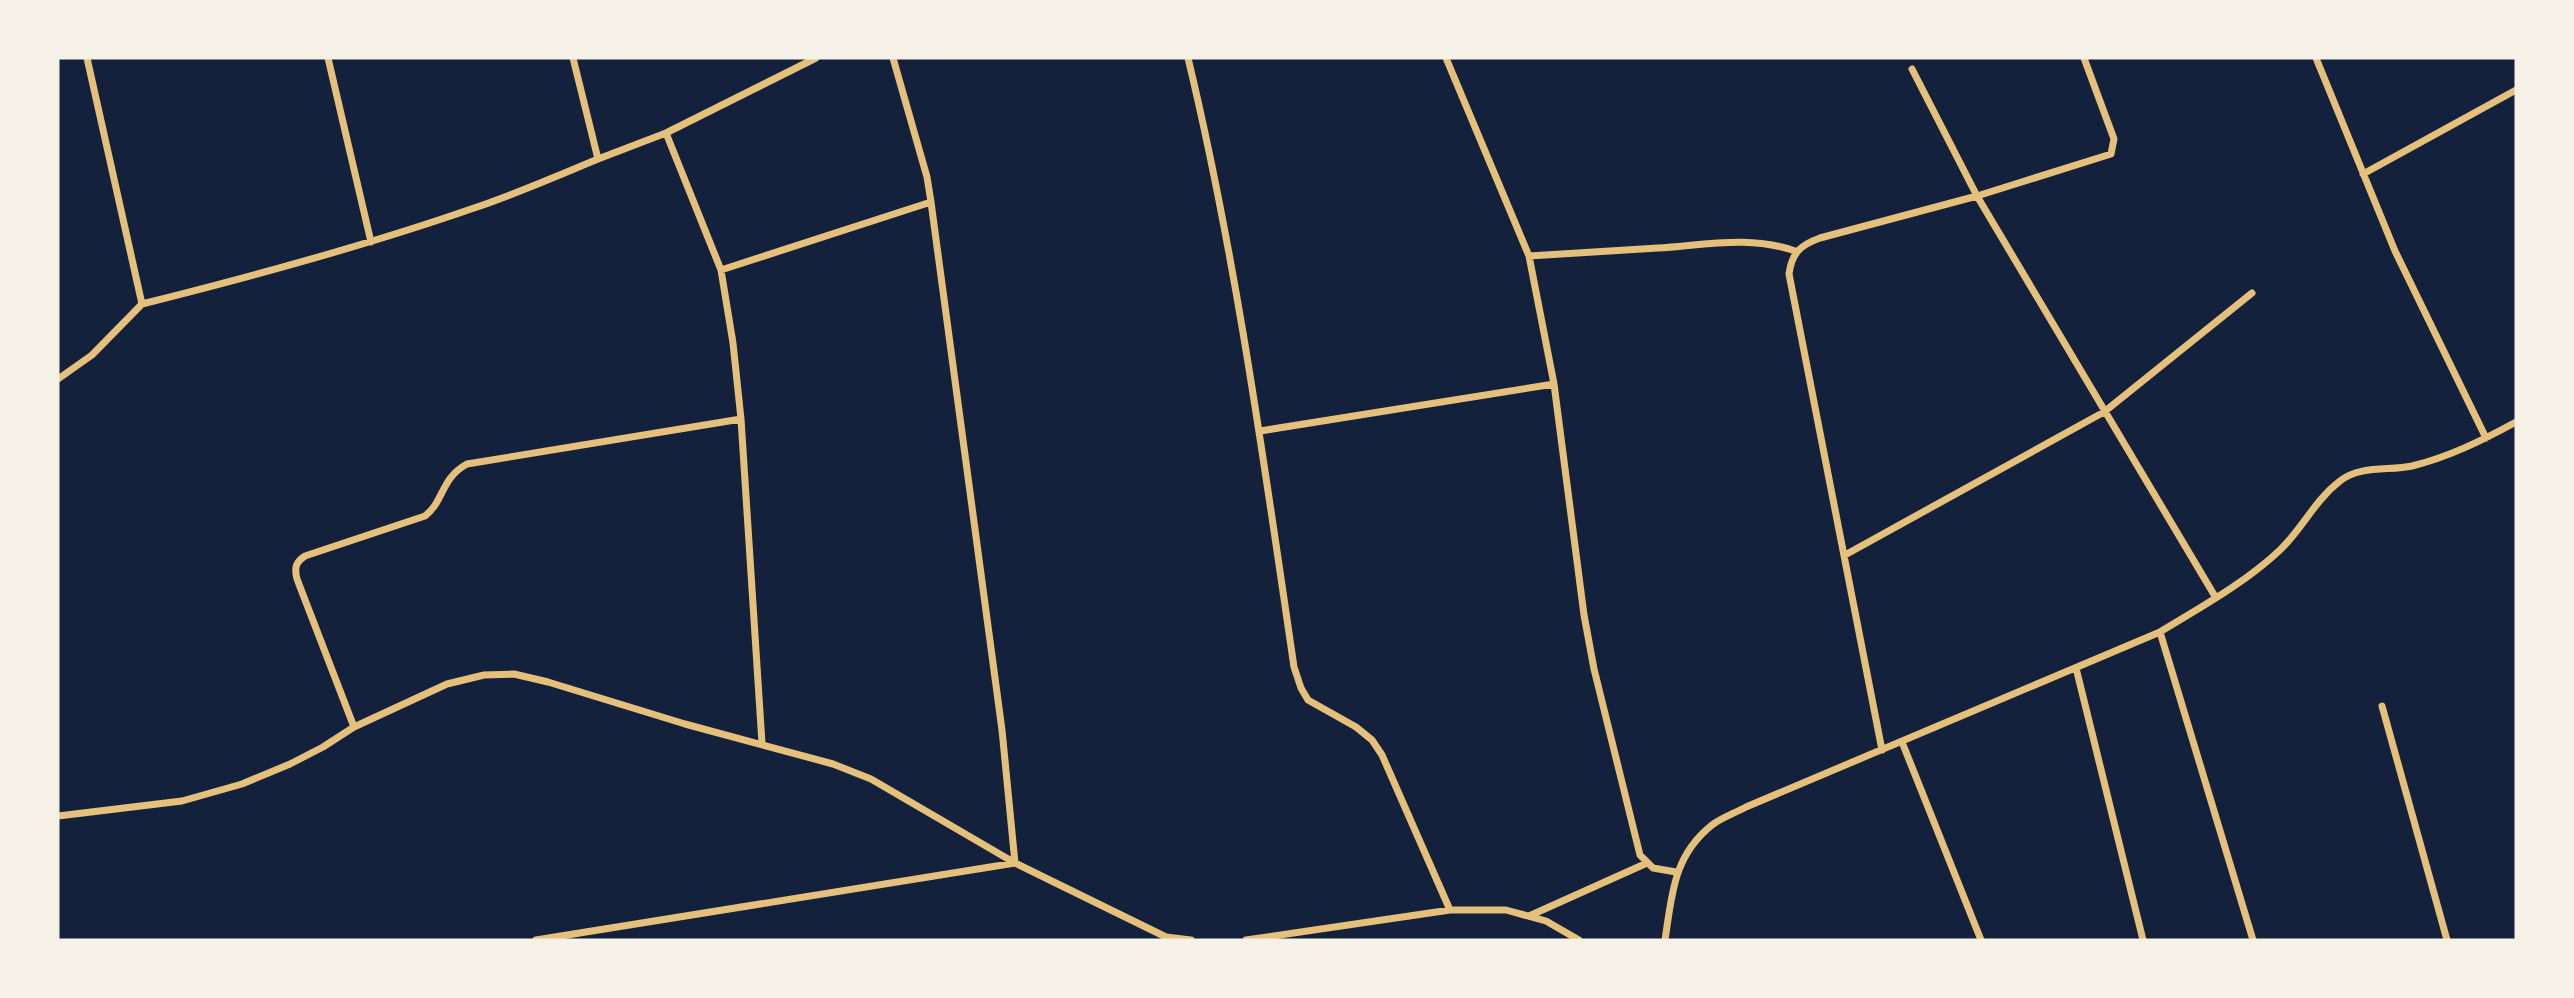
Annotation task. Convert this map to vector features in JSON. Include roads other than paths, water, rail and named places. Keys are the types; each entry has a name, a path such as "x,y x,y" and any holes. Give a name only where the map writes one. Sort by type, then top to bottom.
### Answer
{"street":[{"path":"87,58 142,304"},
{"path":"328,58 371,242"},
{"path":"573,58 598,159"},
{"path":"58,379 92,355 142,304 269,272 477,208 666,133 817,58"},
{"path":"893,58 927,177 931,202 1002,730 1015,863"},
{"path":"1188,58 1208,144 1260,431 1294,667 1308,701 1356,727 1371,740 1382,755 1450,910"},
{"path":"1446,58 1529,256 1554,384 1584,615 1594,669 1640,855 1653,868 1676,872"},
{"path":"1882,750 1788,274 1790,262 1804,244 1820,238 1977,196 2111,154 2114,139 2084,58"},
{"path":"2316,58 2395,251 2486,438"},
{"path":"1912,69 1977,196 2216,598"},
{"path":"2363,174 2516,90"},
{"path":"666,133 721,270 733,343 741,419 762,743"},
{"path":"721,270 931,202"},
{"path":"1529,256 1723,241 1759,242 1796,251"},
{"path":"1844,555 2104,412 2252,293"},
{"path":"1260,431 1554,384"},
{"path":"354,727 297,579 295,569 298,561 305,555 425,516 433,510 448,479 467,464 741,419"},
{"path":"1665,940 1676,872 1696,840 1714,824 2160,632 2216,598 2282,549 2317,503 2341,479 2369,469 2413,466 2445,456 2516,422"},
{"path":"2160,632 2253,940"},
{"path":"2076,668 2143,940"},
{"path":"58,816 182,801 242,784 323,747 354,727 447,684 484,676 514,674 833,764 871,779 1015,863 1165,938 1191,940"},
{"path":"2382,706 2447,940"},
{"path":"1902,742 1981,940"},
{"path":"536,940 1015,863"},
{"path":"1529,917 1647,863"},
{"path":"1246,940 1450,910 1506,910 1546,921 1579,940"}]}
